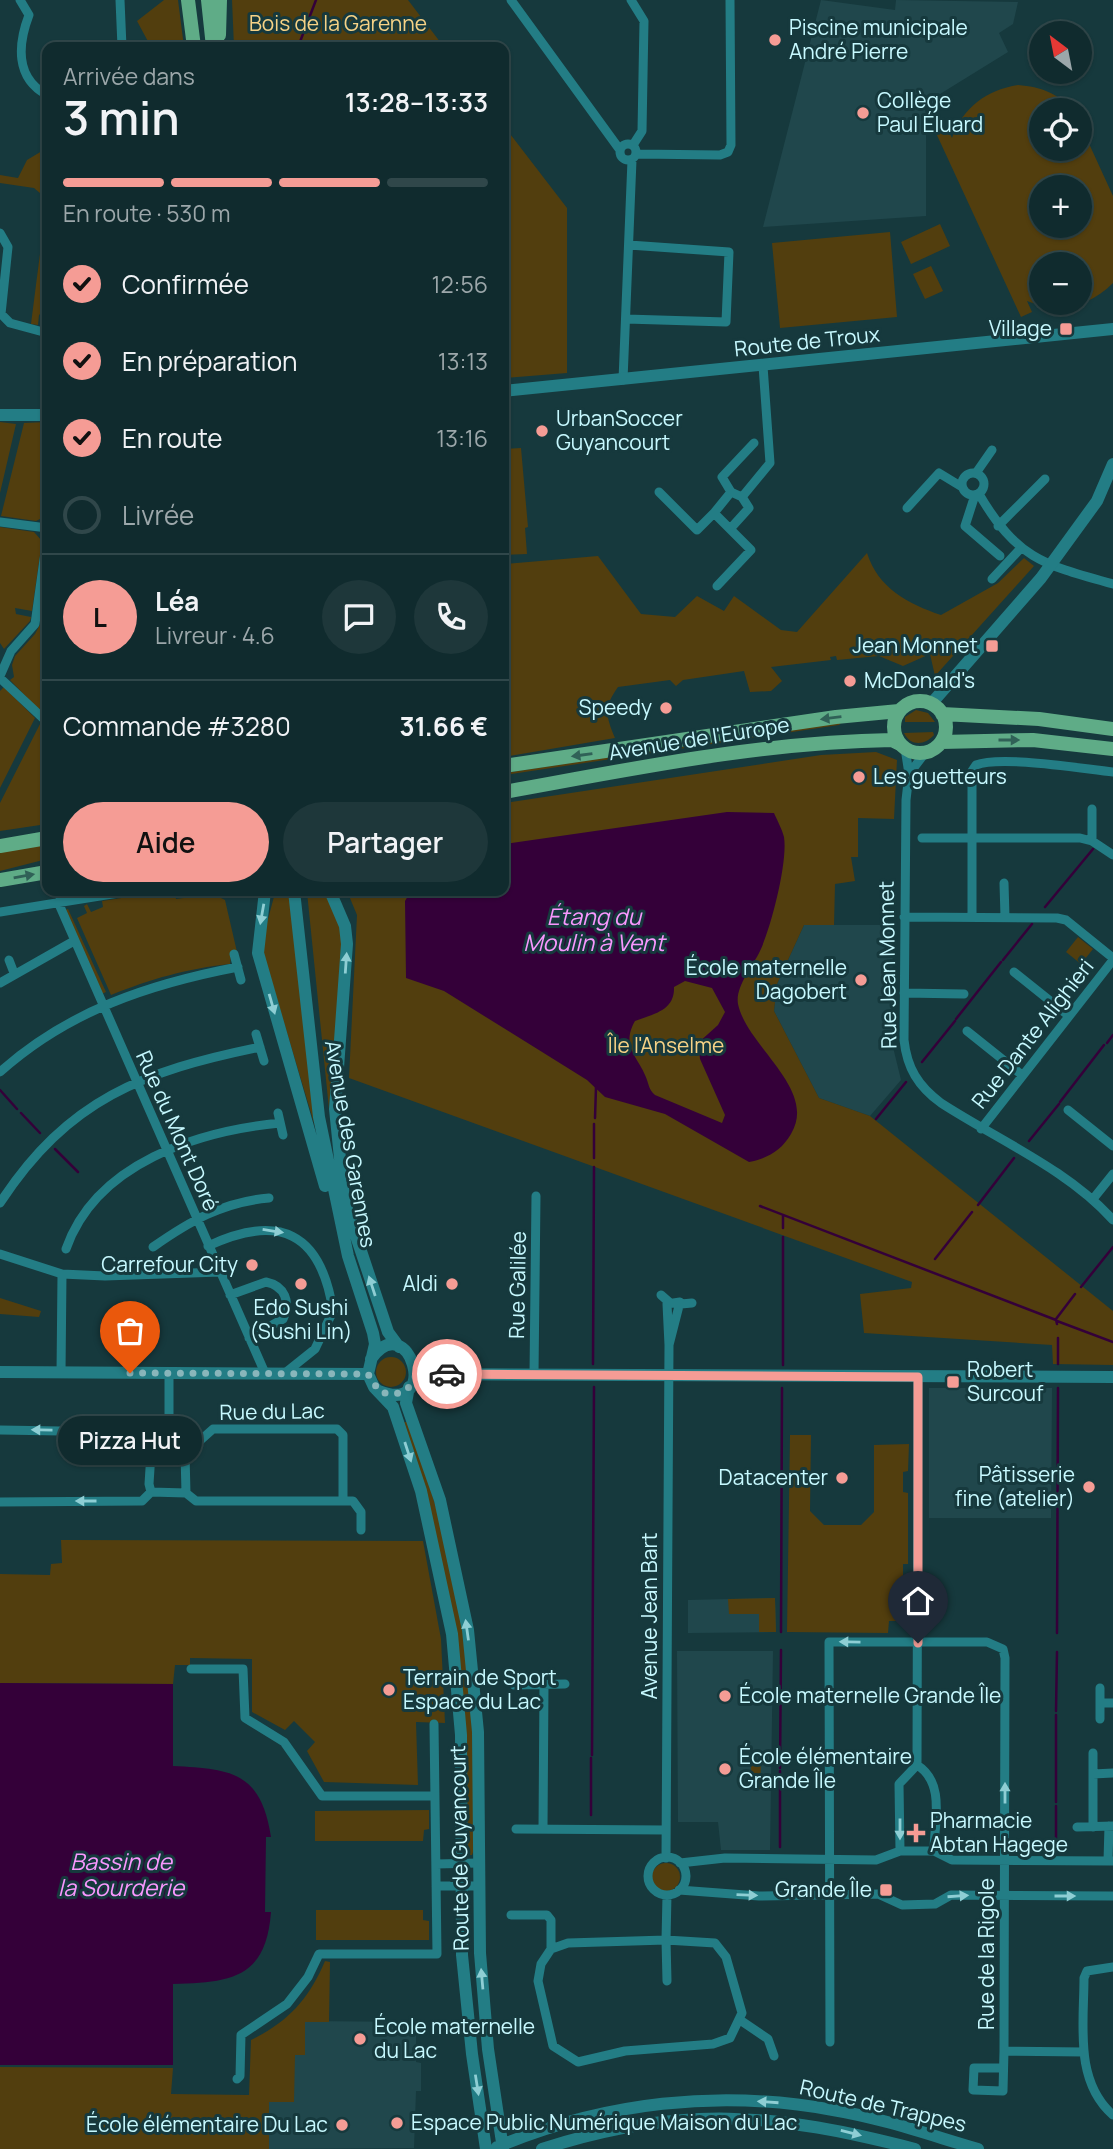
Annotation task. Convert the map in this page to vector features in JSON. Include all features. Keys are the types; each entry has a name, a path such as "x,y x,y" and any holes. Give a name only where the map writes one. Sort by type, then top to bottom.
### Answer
{"main road":[{"path":"188,0 193,42"},
{"path":"197,0 201,42"},
{"path":"208,0 215,42"},
{"path":"216,42 220,0"},
{"name":"Route de Troux","path":"509,391 1113,329"},
{"path":"0,415 42,415"},
{"path":"936,709 1017,608 1097,501 1113,464"},
{"path":"1113,729 936,709 914,702 899,712 894,728 902,746 925,752 941,742 1032,740 1113,749"},
{"path":"936,709 945,727 941,742"},
{"name":"Avenue de l'Europe","path":"509,765 823,719 899,712"},
{"name":"Avenue de l'Europe","path":"509,791 808,743 892,740 902,746"},
{"path":"0,845 42,839"},
{"path":"0,880 42,873"},
{"path":"264,896 257,938 262,970 348,1256"},
{"name":"Avenue des Garennes","path":"294,896 319,1117 348,1256 373,1333 375,1344 370,1360"},
{"name":"Avenue des Garennes","path":"300,896 324,1116 336,1178 388,1332 399,1347"},
{"path":"332,896 345,926 347,944 335,1109 345,1202"},
{"path":"399,1347 414,1360 416,1374 409,1387 395,1395 379,1391 368,1374 370,1360 382,1348 399,1347"},
{"path":"0,1372 368,1374"},
{"path":"416,1374 1113,1377"},
{"name":"Route de Guyancourt","path":"409,1387 406,1403 440,1500 468,1630 478,1732 480,1954 500,2147"},
{"name":"Route de Guyancourt","path":"379,1391 393,1407 421,1491 452,1634 461,1735 465,1993 486,2149"},
{"name":"Route de Trappes","path":"500,2147 571,2121 621,2109 722,2099 767,2101 835,2110 978,2149"},
{"name":"Route de Trappes","path":"542,2149 601,2132 655,2122 741,2117 835,2129 915,2149"}],"street":[{"path":"20,0 29,15 20,46 23,65 34,85 42,91"},
{"path":"120,0 122,42"},
{"path":"512,0 624,159 634,153 720,155 728,152 731,145 730,0"},
{"path":"623,380 634,153 642,131 644,21 631,0"},
{"path":"620,150 625,144 634,153"},
{"path":"0,233 8,247 1,314 10,323 42,332"},
{"path":"626,319 726,322 729,252 629,245"},
{"path":"743,497 770,463 763,366"},
{"path":"730,529 749,508 743,497 731,492 722,477 754,443"},
{"path":"962,487 964,478 976,473 992,450"},
{"path":"907,508 939,473 962,487 967,494 977,495"},
{"path":"976,473 985,483 977,495 965,526 999,556"},
{"path":"998,526 1045,479"},
{"path":"659,492 697,530 731,492"},
{"path":"977,495 998,526 1021,548 1049,565 1113,583"},
{"path":"713,513 751,550 717,586"},
{"path":"0,522 42,527"},
{"path":"992,579 1021,548"},
{"path":"42,575 35,624 5,653 0,677 42,717"},
{"name":"Rue Jean Monnet","path":"902,746 909,774 906,800 904,1040 910,1071 926,1091 1093,1199 1113,1220"},
{"path":"909,774 925,752"},
{"path":"972,916 972,771 976,765 984,762 1005,763 1113,772"},
{"path":"1092,809 1092,841"},
{"path":"922,838 1092,841 1113,855"},
{"path":"1004,883 1005,917"},
{"path":"0,912 98,896"},
{"name":"Rue du Mont Doré","path":"58,902 265,1373"},
{"path":"904,916 1066,920 1113,959"},
{"path":"0,983 74,941"},
{"path":"234,954 241,980"},
{"name":"Rue Dante Alighieri","path":"981,1129 1113,959"},
{"path":"9,960 14,973"},
{"path":"0,1072 51,1032 103,1004 159,985 238,967"},
{"path":"1014,972 1069,1016"},
{"path":"904,993 964,994"},
{"path":"967,1031 1023,1074"},
{"path":"256,1034 264,1061"},
{"path":"0,1203 27,1165 89,1107 135,1081 192,1061 260,1048"},
{"path":"1068,1110 1113,1146"},
{"path":"66,1249 80,1219 103,1193 166,1150 218,1132 279,1118 282,1135"},
{"path":"1093,1199 1113,1174"},
{"name":"Rue Galilée","path":"534,1374 536,1196"},
{"path":"153,1247 196,1219 223,1206 269,1198"},
{"path":"208,1246 246,1231 275,1230 299,1238 316,1256 333,1311 315,1349 285,1373"},
{"path":"0,1254 62,1274 105,1276 220,1272"},
{"path":"61,1373 62,1274"},
{"path":"230,1295 265,1282 279,1287 285,1295 287,1303 283,1319 249,1338"},
{"path":"661,1295 669,1302 692,1303"},
{"path":"669,1302 669,1345"},
{"path":"669,1345 681,1304"},
{"name":"Avenue Jean Bart","path":"666,1857 669,1345"},
{"path":"169,1373 169,1446"},
{"path":"900,1851 899,1784 917,1765 918,1377"},
{"name":"Rue du Lac","path":"186,1454 213,1429 337,1429 343,1436 343,1500"},
{"path":"0,1430 131,1433 151,1453 151,1492"},
{"path":"151,1453 169,1446 186,1454 186,1493"},
{"path":"0,1502 142,1501 151,1492 186,1493 196,1501 343,1500 353,1501 361,1512 362,1530"},
{"path":"830,2042 829,1642 918,1643"},
{"name":"Rue de la Rigole","path":"918,1643 987,1642 1003,1649 1004,2051 1084,2052"},
{"path":"191,1669 243,1669 244,1718 284,1742 322,1796 435,1796"},
{"path":"514,1685 565,1684"},
{"path":"543,1829 544,1685"},
{"path":"1100,1688 1100,1719"},
{"path":"1100,1703 1113,1703"},
{"path":"237,2079 240,2076 241,2035 244,2029 265,2020 288,2003 308,1977 319,1954 437,1954 434,1724"},
{"path":"1093,1753 1093,1826"},
{"path":"917,1765 931,1777 936,1793 934,1851"},
{"path":"1093,1774 1113,1773"},
{"path":"1077,1827 1111,1826 1111,1861 952,1860 934,1851 900,1851 876,1860 725,1858 680,1863 666,1857 655,1861 648,1877 656,1891 667,1895 680,1890 751,1896 878,1894 902,1905 935,1904 951,1895 1113,1896"},
{"path":"516,1829 666,1830"},
{"path":"436,1864 480,1863"},
{"path":"680,1863 685,1879 680,1890"},
{"path":"436,1886 479,1886"},
{"path":"667,1895 667,1981"},
{"path":"511,1915 547,1914 551,1920 551,1949 541,1964 538,1981 553,2046 579,2062 625,2051 713,2044 730,2038 740,2020 742,2013 726,1957 715,1943 666,1940 568,1943 551,1949"},
{"path":"1113,1967 1094,1967 1087,1970 1084,1978 1084,2052 1090,2081 1097,2097 1113,2115"},
{"path":"740,2020 768,2039 774,2056"},
{"path":"1003,2068 1004,2051"}],"shaded area":[{"name":"Collège Paul Éluard","path":"821,0 895,10 896,0 1018,2 1013,24 999,33 1008,52 940,94 926,132 926,216 763,227"},
{"path":"804,925 893,925 892,1043 901,1080 870,1116 819,1098 774,1011 777,984"},
{"path":"929,1388 1052,1388 1051,1518 929,1518"},
{"path":"775,1598 776,1632 688,1633 688,1600"},
{"path":"677,1651 773,1651 770,1850 721,1850 718,1822 678,1822"},
{"name":"École élémentaire Du Lac","path":"305,2021 416,2022 416,2062 421,2063 421,2091 416,2091 414,2148 269,2149 269,2102 295,2055 305,2055"}],"green space":[{"path":"164,0 178,0 183,42 148,42 137,21"},
{"name":"Bois de la Garenne","path":"232,0 408,0 440,42 234,42"},
{"path":"1018,85 1042,89 1059,98 1029,98 1029,161 1092,161 1092,150 1113,196 1113,283 1092,299 1092,252 1029,252 1029,313 1021,317 936,133 947,128 952,138 970,109 996,91"},
{"path":"509,133 567,208 567,373 509,378"},
{"path":"42,151 42,195 34,188 0,183 0,175 18,178 27,160"},
{"path":"940,224 950,246 911,264 901,242"},
{"path":"890,232 897,317 780,328 772,243"},
{"path":"42,238 42,312 38,325 31,324"},
{"path":"931,266 943,291 925,299 913,274"},
{"path":"0,422 16,424 0,493"},
{"path":"42,422 42,518 36,521 1,516 24,423"},
{"path":"521,448 528,527 525,528 527,554 509,555 509,449"},
{"path":"0,527 34,532 42,541 32,611 15,608 16,614 31,617 30,621 4,649 0,643"},
{"path":"867,553 879,576 896,593 917,606 941,615 998,583 1024,558 1034,566 935,676 930,654 903,666 879,656 837,660 836,656 830,657 831,660 771,667 782,681 771,691 750,692 744,671 683,680 676,686 670,680 618,687 608,706 609,723 615,738 509,756 509,564 598,556 641,614 675,617 697,596 724,611 734,596 781,630 797,632"},
{"path":"42,621 42,704 39,710 10,680 14,677 12,665 15,656 35,634"},
{"path":"4,687 35,718 0,788 0,691"},
{"path":"916,710 928,713 935,722 905,722 905,717"},
{"path":"842,722 839,725 509,772"},
{"path":"40,724 42,825 0,831 0,803"},
{"path":"933,732 934,735 930,738 918,743 910,741 904,733"},
{"name":"Île l'Anselme","path":"876,752 897,760 894,819 858,818 858,857 851,857 855,881 835,884 834,925 804,925 777,984 774,1011 819,1098 870,1116 1113,1311 1113,1365 1053,1364 1052,1345 864,1333 860,1294 911,1288 912,1282 349,1078 357,915 349,896 509,896 509,802 821,755"},
{"path":"42,842 42,860 0,871 0,849"},
{"path":"134,896 176,896 176,899 217,896 225,900 237,952 231,955 230,964 169,975 111,995 77,918 87,913 84,906 87,904 91,912 103,907 102,901"},
{"path":"274,896 290,896 326,1163 264,956 264,934"},
{"path":"307,896 327,896 340,924 343,940 329,1109"},
{"path":"68,909 106,992 102,994 65,910"},
{"path":"1078,937 1093,949 1081,964 1066,952"},
{"path":"0,1298 41,1311 39,1317 0,1314"},
{"path":"391,1357 402,1361 406,1372 402,1383 391,1387 380,1383 376,1372 380,1361"},
{"path":"404,1422 407,1422 434,1500 460,1606 467,1660 472,1740 475,1847 472,1855 468,1855 465,1718"},
{"path":"790,1435 811,1435 810,1511 824,1525 861,1525 874,1512 874,1445 909,1444 908,1471 903,1472 903,1492 908,1493 908,1564 903,1564 903,1583 908,1584 908,1621 889,1621 888,1633 787,1632"},
{"path":"61,1540 423,1541 441,1639 445,1723 416,1722 418,1785 324,1782 307,1751 315,1742 294,1721 285,1730 252,1712 252,1659 190,1658 190,1665 175,1665 173,1684 0,1683 0,1574 50,1575 51,1564 62,1563"},
{"path":"775,1598 776,1632 759,1632 759,1614 729,1614 728,1599"},
{"path":"751,1762 761,1762 760,1789 751,1788"},
{"path":"429,1810 429,1829 424,1830 423,1841 315,1841 315,1811"},
{"path":"666,1863 676,1867 680,1877 676,1887 666,1891 656,1887 652,1877 656,1867"},
{"path":"316,1910 423,1910 423,1920 429,1921 429,1940 316,1940"},
{"path":"325,1961 330,1962 329,2022 305,2022 305,2055 295,2055 294,2102 269,2102 269,2149 0,2149 0,2067 173,2068 171,2094 249,2095 251,2040 276,2025 296,2008 312,1987"}],"water":[{"name":"Étang du Moulin à Vent","path":"727,812 774,813 784,837 781,878 764,941 739,991 738,1004 744,1020 778,1068 795,1101 797,1117 791,1134 768,1156 749,1162 665,1114 605,1097 587,1080 444,991 406,978 405,901 408,896 509,896 509,843","holes":["685,981 712,988 725,1012 718,1025 698,1043 700,1059 725,1115 722,1123 655,1095 632,1050 630,1037 635,1021 662,1010 671,1001 674,987"]},
{"name":"Bassin de la Sourderie","path":"0,1683 173,1684 173,1766 226,1772 251,1786 259,1798 271,1837 266,1837 265,1912 271,1912 268,1935 253,1964 241,1973 211,1981 173,1984 173,2065 0,2065"}],"waterway":[{"path":"300,42 316,0"},
{"path":"1045,907 1093,849"},
{"path":"1003,960 1032,924"},
{"path":"956,1019 1001,962"},
{"path":"922,1062 955,1021"},
{"path":"1107,1043 1113,1035"},
{"path":"1060,1102 1104,1045"},
{"path":"876,1119 906,1082"},
{"path":"595,1118 596,1087"},
{"path":"0,1090 17,1109"},
{"path":"1029,1141 1059,1104"},
{"path":"21,1113 40,1133"},
{"path":"594,1124 594,1158"},
{"path":"55,1149 78,1172"},
{"path":"978,1205 1014,1158"},
{"path":"593,1364 594,1167"},
{"path":"760,1206 1056,1320 1057,1324"},
{"path":"935,1259 972,1212"},
{"path":"783,1216 783,1228"},
{"path":"783,1237 783,1365"},
{"path":"1081,1287 1113,1247"},
{"path":"1056,1319 1075,1294"},
{"path":"1057,1321 1113,1342"},
{"path":"1058,1338 1058,1364"},
{"path":"592,1755 594,1387"},
{"path":"781,1632 782,1388"},
{"path":"1057,1633 1058,1388"},
{"path":"780,1768 781,1650"},
{"path":"1056,1711 1057,1652"},
{"path":"1056,1715 1056,1802"},
{"path":"591,1758 591,1815"},
{"path":"780,1771 780,1847"},
{"path":"1056,1806 1056,1848"}],"way so far":[{"path":"130,1373 368,1374 373,1387 395,1395 409,1387 416,1374 447,1374"}],"place":[{"name":"Piscine municipale André Pierre","path":"775,40"},
{"name":"Collège Paul Éluard","path":"863,113"},
{"name":"Village","path":"1066,329"},
{"name":"UrbanSoccer Guyancourt","path":"542,431"},
{"name":"Jean Monnet","path":"992,646"},
{"name":"McDonald's","path":"850,681"},
{"name":"Speedy","path":"666,708"},
{"name":"Les guetteurs","path":"859,777"},
{"name":"École maternelle Dagobert","path":"861,980"},
{"name":"Carrefour City","path":"252,1265"},
{"name":"Edo Sushi (Sushi Lin)","path":"301,1284"},
{"name":"Aldi","path":"452,1284"},
{"name":"Pizza Hut","path":"130,1373"},
{"name":"Robert Surcouf","path":"953,1382"},
{"name":"Datacenter","path":"842,1478"},
{"name":"Pâtisserie fine (atelier)","path":"1089,1487"},
{"name":"Terrain de Sport Espace du Lac","path":"389,1690"},
{"name":"École maternelle Grande Île","path":"725,1696"},
{"name":"École élémentaire Grande Île","path":"725,1769"},
{"name":"Pharmacie Abtan Hagege","path":"916,1833"},
{"name":"Grande Île","path":"886,1890"},
{"name":"École maternelle du Lac","path":"360,2039"},
{"name":"Espace Public Numérique Maison du Lac","path":"397,2123"},
{"name":"École élémentaire Du Lac","path":"342,2125"}],"route":[{"path":"447,1374 918,1377 918,1643"}]}
